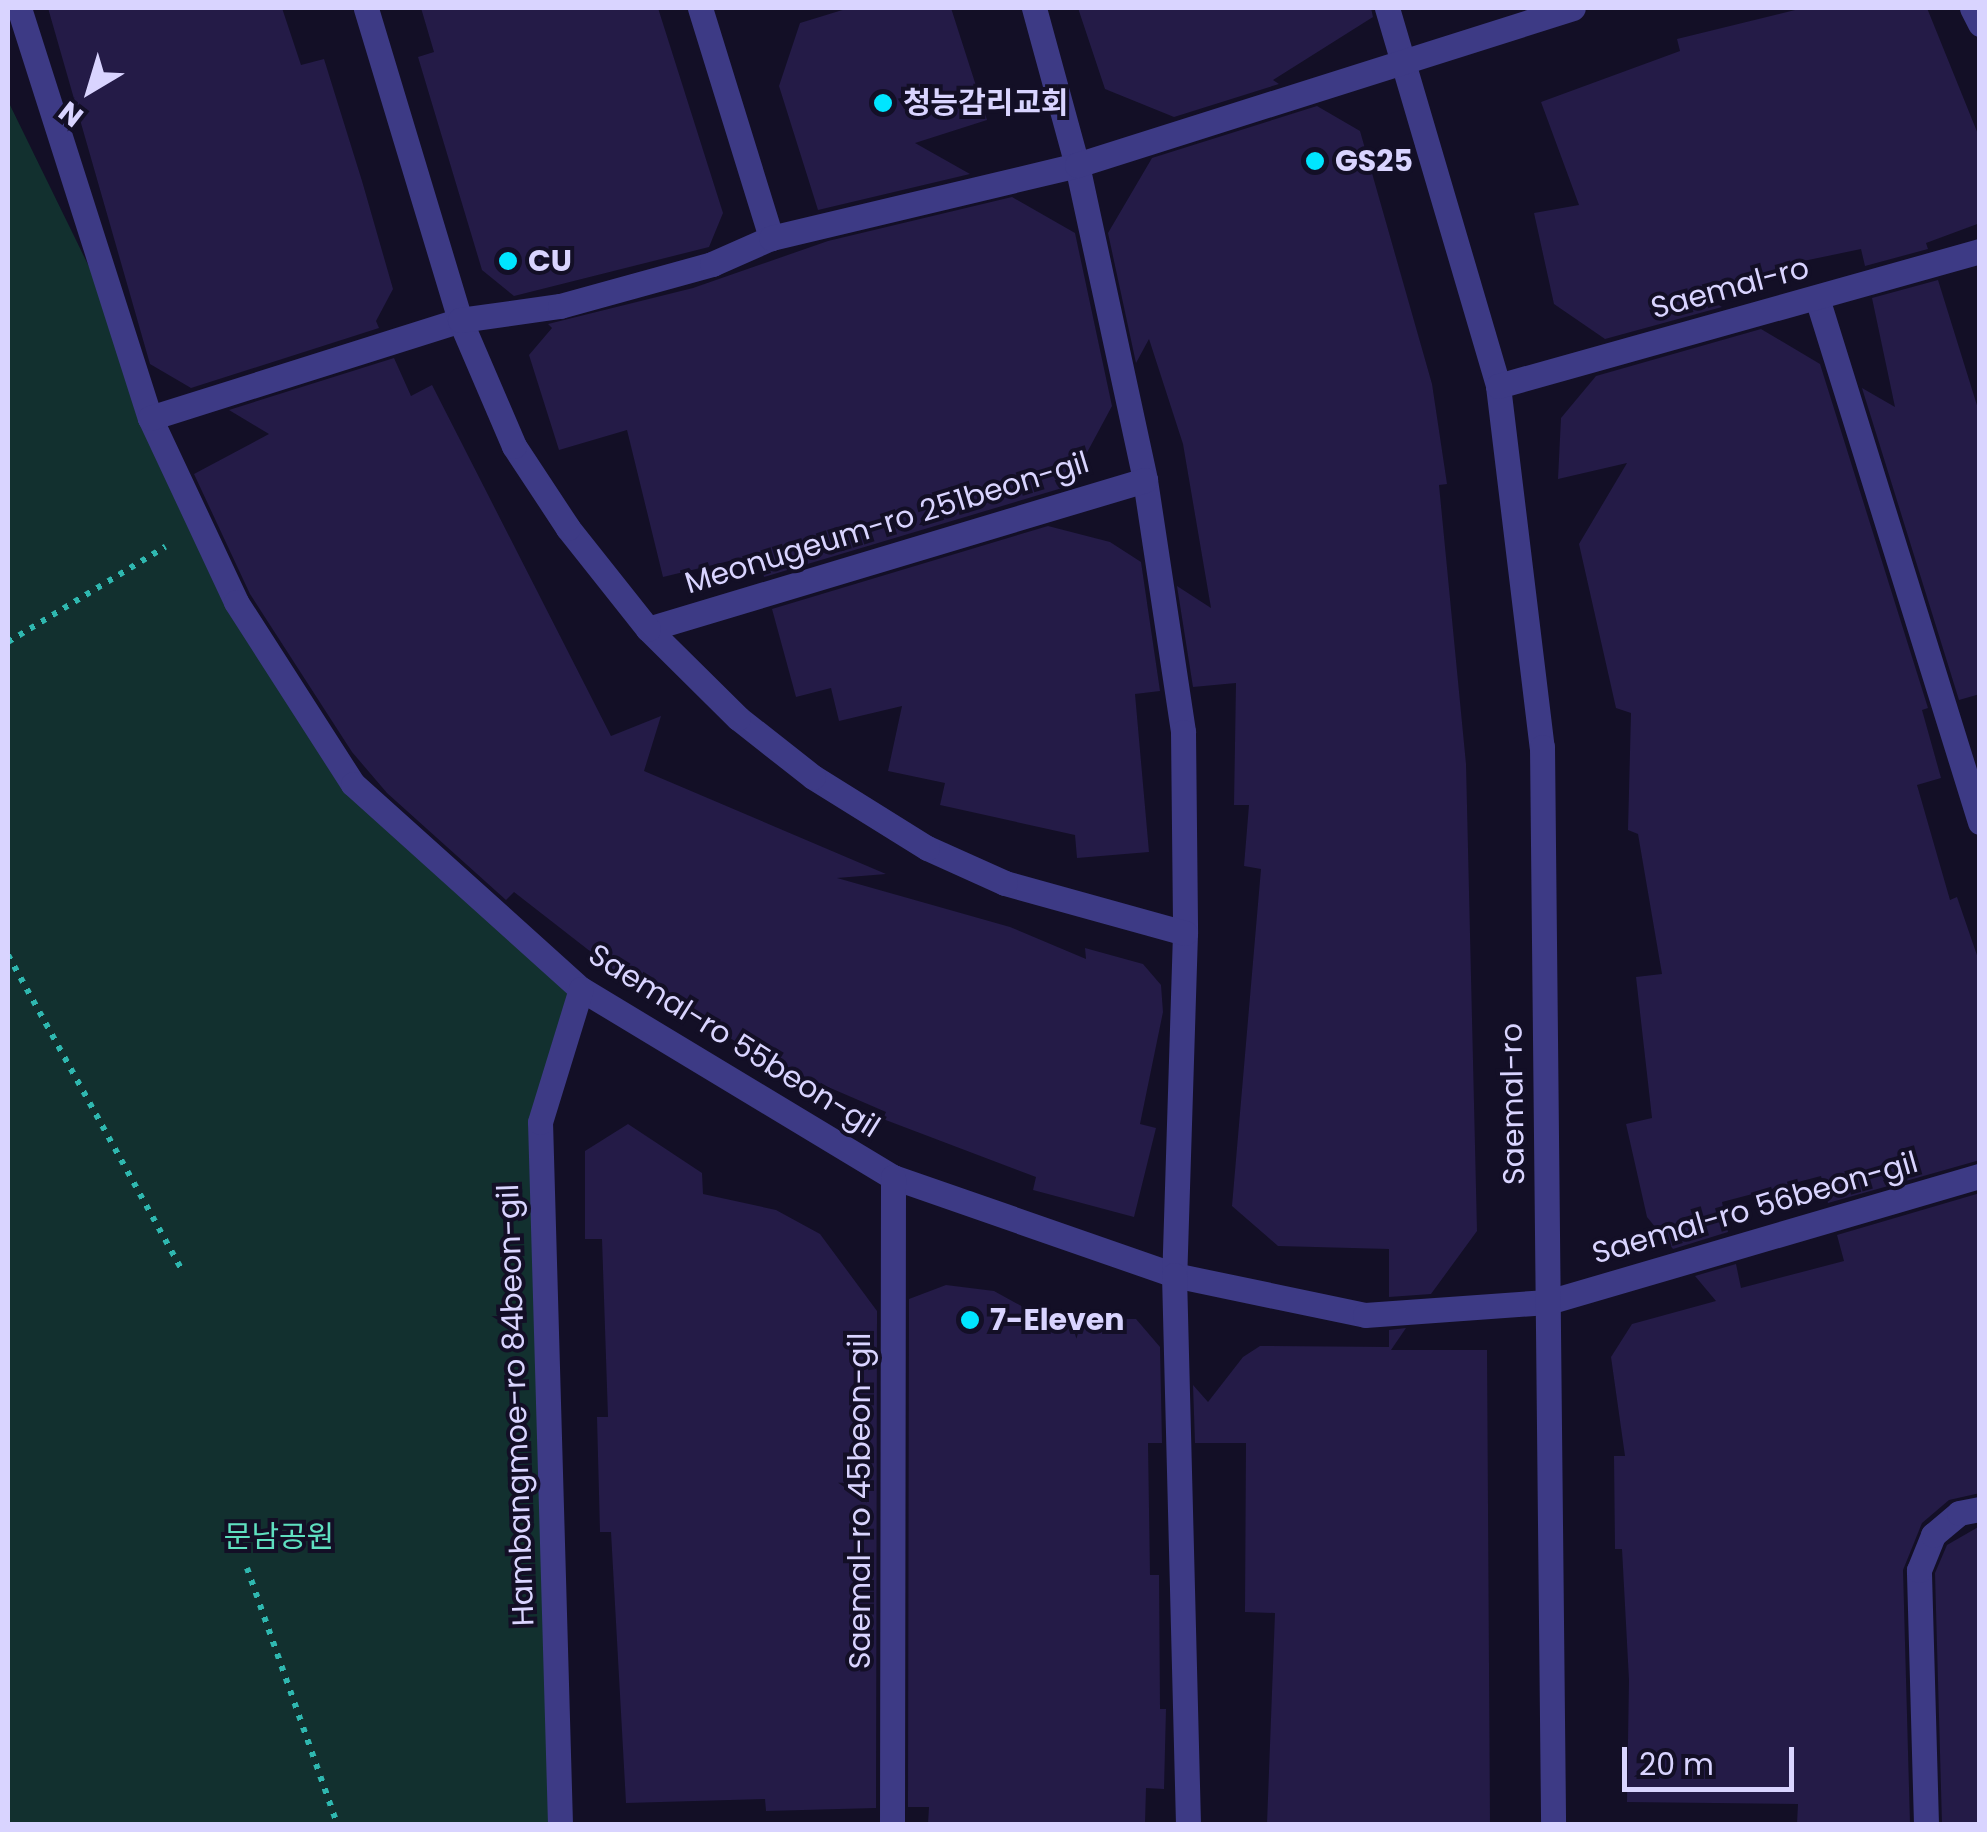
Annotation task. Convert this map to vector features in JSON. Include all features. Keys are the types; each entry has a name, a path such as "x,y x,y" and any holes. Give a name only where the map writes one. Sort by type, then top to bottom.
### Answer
{"street":[{"name":"Saemal-ro 55beon-gil","path":"19,8 150,418 236,602 354,784 581,989 893,1178 1174,1275 1365,1315 1548,1302"},
{"path":"366,8 460,320 514,446 648,629 753,730 813,777 927,848 1005,883 1184,932"},
{"path":"700,8 770,238"},
{"path":"1034,8 1076,165 1144,480 1182,732 1184,932 1174,1275 1188,1824"},
{"name":"Saemal-ro","path":"1387,8 1498,386 1542,747 1554,1824"},
{"path":"150,418 460,320 560,306 712,264 770,238 1076,165 1572,8"},
{"path":"1972,8 1980,24"},
{"name":"Saemal-ro","path":"1498,386 1980,251"},
{"path":"1817,298 1980,822"},
{"name":"Meonugeum-ro 251beon-gil","path":"648,629 1144,480"},
{"name":"Hambangmoe-ro 84beon-gil","path":"560,1824 540,1122 581,989"},
{"name":"Saemal-ro 56beon-gil","path":"1548,1302 1980,1176"},
{"name":"Saemal-ro 45beon-gil","path":"892,1824 893,1178"},
{"path":"1926,1824 1919,1570 1933,1534 1959,1513 1980,1508"}],"path":[{"path":"8,642 201,526"},
{"path":"8,955 180,1268"},
{"path":"246,1568 338,1824"}],"green space":[{"name":"문남공원","path":"8,101 119,328 236,602 353,784 581,989 540,1122 560,1824 8,1824"}],"building":[{"path":"48,8 282,8 301,65 324,59 362,181 393,289 376,321 379,328 191,388 150,364"},
{"path":"421,8 658,8 723,213 709,247 514,296 482,270 418,57 434,52"},
{"name":"청능감리교회","path":"849,8 951,8 987,120 915,143 970,174 818,210 779,86 800,23"},
{"path":"1078,8 1371,8 1373,17 1273,80 1279,84 1174,117 1105,89"},
{"path":"1803,8 1927,8 1980,139 1980,223 1926,243 1928,249 1865,266 1861,249 1775,267 1777,275 1698,293 1722,307 1605,339 1554,304 1534,213 1579,205 1541,102 1680,51 1677,39"},
{"path":"1317,106 1360,131 1432,384 1447,484 1439,485 1466,764 1477,1231 1431,1294 1389,1297 1389,1249 1278,1246 1232,1206 1261,869 1244,866 1249,805 1234,805 1236,683 1193,687 1177,586 1211,608 1183,444 1149,339 1136,363 1108,233 1152,158"},
{"path":"1012,197 1075,233 1112,406 1069,486 764,577 758,554 663,577 627,430 559,450 529,355 552,328 548,324 693,288 828,241"},
{"path":"1938,280 1980,415 1980,694 1959,700 1862,388 1895,407 1872,298"},
{"path":"1761,329 1820,364 1928,708 1922,710 1941,778 1917,785 1950,900 1957,897 1980,964 1980,1160 1828,1203 1821,1176 1722,1202 1728,1232 1673,1249 1647,1217 1626,1124 1652,1118 1636,977 1662,974 1638,834 1628,830 1631,713 1616,708 1579,544 1627,463 1558,479 1561,418 1596,376"},
{"path":"394,358 411,396 432,385 611,736 661,716 644,771 886,874 837,878 1010,927 1086,959 1085,948 1143,964 1161,985 1163,1012 1140,1124 1156,1128 1134,1217 1033,1190 1036,1177 883,1119 886,1112 761,1058 622,968 618,973 514,892 506,900 387,793 352,752 250,594 194,474 269,434 229,410"},
{"path":"1048,526 1110,542 1141,562 1160,691 1135,694 1149,852 1077,858 1075,835 940,805 945,783 888,771 902,706 839,721 831,688 796,697 772,609"},
{"path":"628,1124 702,1173 703,1194 776,1210 820,1234 877,1311 876,1808 766,1811 765,1799 626,1803 611,1532 600,1532 597,1417 608,1417 602,1239 585,1239 585,1151"},
{"path":"1980,1193 1980,1493 1949,1500 1922,1523 1903,1570 1910,1824 1797,1824 1798,1804 1627,1802 1629,1680 1622,1549 1615,1549 1614,1456 1625,1456 1611,1357 1632,1324 1716,1301 1695,1276 1736,1264 1741,1288 1844,1261 1837,1235"},
{"path":"946,1285 994,1291 1043,1318 1136,1319 1160,1347 1162,1443 1148,1443 1150,1575 1159,1575 1160,1709 1166,1709 1164,1789 1146,1788 1145,1824 928,1824 929,1807 908,1807 909,1299"},
{"path":"1406,1328 1391,1350 1487,1350 1490,1824 1267,1824 1275,1613 1245,1612 1246,1443 1195,1443 1193,1385 1208,1402 1243,1357 1260,1346 1389,1347 1389,1330"},
{"path":"1980,1526 1980,1824 1942,1824 1935,1573 1947,1545"}],"place":[{"name":"청능감리교회","path":"883,103"},
{"name":"GS25","path":"1315,161"},
{"name":"CU","path":"508,261"},
{"name":"7-Eleven","path":"970,1320"}]}
